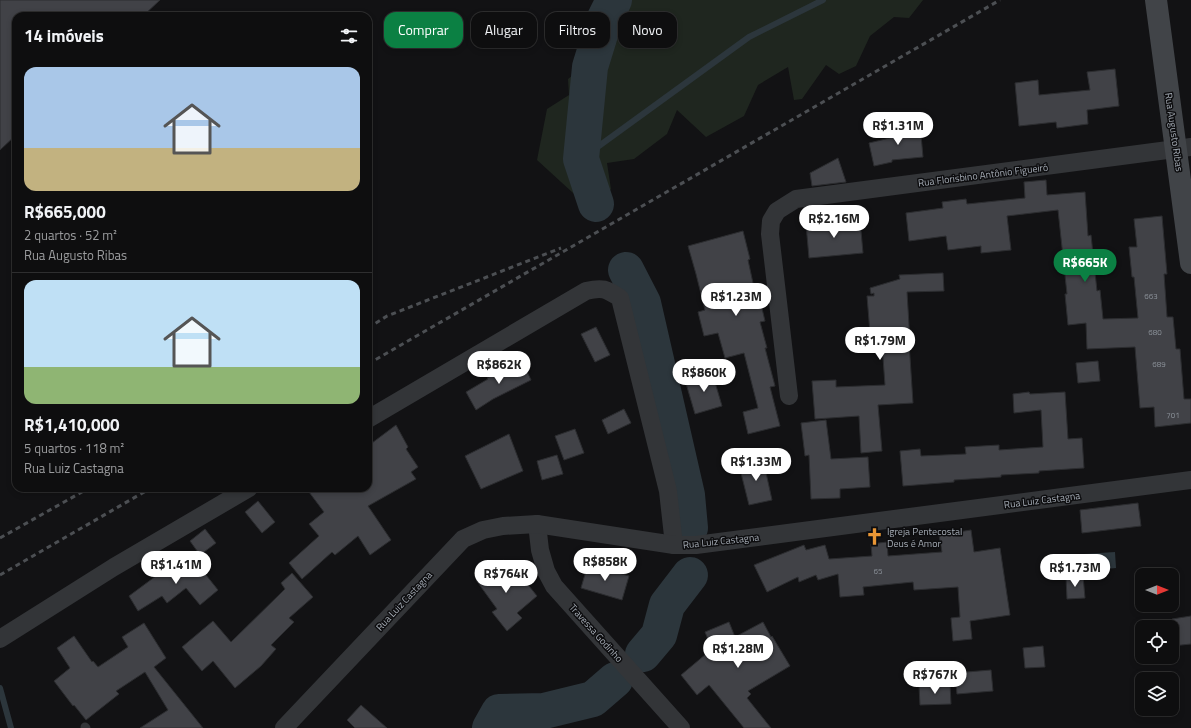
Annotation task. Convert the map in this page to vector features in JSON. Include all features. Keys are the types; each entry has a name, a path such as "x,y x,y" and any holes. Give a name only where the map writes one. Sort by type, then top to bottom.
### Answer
{"street":[{"name":"Rua Augusto Ribas","path":"1156,0 1183,148 1191,263"},
{"name":"Rua Florisbino Antônio Figueiró","path":"789,396 770,234 771,220 777,211 796,199 1183,148"},
{"path":"372,417 586,291 596,288 607,289 620,298 668,491 674,545"},
{"name":"Rua Luiz Castagna","path":"284,728 463,539 483,530 503,526 537,524 674,545 696,545 1191,480"},
{"path":"0,638 114,567 242,492"},
{"name":"Travessa Godinho","path":"537,524 540,550 546,571 554,586 681,728"}],"shaded area":[{"path":"596,0 923,0 909,18 894,17 870,36 856,66 839,74 826,65 802,99 794,100 788,67 758,85 744,116 706,137 677,110 667,134 634,159 607,163 611,189 600,201 584,203 537,160 547,109 569,95 568,79 592,60 585,48 610,48 610,12 593,12"},
{"path":"1115,552 1116,568 1085,571 1084,554"}],"building":[{"path":"0,0 160,0 147,12 12,12 12,139 0,150"},
{"path":"1115,69 1119,106 1087,110 1088,124 1057,128 1056,122 1019,126 1015,83 1038,80 1039,95 1090,90 1087,72"},
{"path":"920,124 923,157 892,160 892,162 874,166 869,143 898,136 897,127"},
{"path":"838,158 846,182 812,186 810,173"},
{"path":"1046,180 1047,195 1085,192 1088,236 1091,235 1097,291 1100,290 1103,319 1138,318 1129,247 1137,247 1134,219 1162,216 1167,274 1164,274 1167,317 1173,317 1176,349 1180,349 1184,399 1191,399 1191,423 1155,427 1154,407 1140,408 1135,347 1087,349 1086,323 1068,325 1065,294 1067,294 1058,210 1007,216 1011,250 981,253 981,246 948,250 946,236 909,241 906,213 943,208 942,202 966,199 967,204 1025,198 1024,182"},
{"path":"860,220 863,253 809,258 806,224"},
{"path":"743,231 750,259 748,260 756,297 759,296 765,321 760,322 775,386 770,387 780,426 748,434 743,412 758,408 744,353 725,358 718,333 704,336 698,312 705,310 688,246"},
{"path":"943,273 944,291 907,292 913,403 878,405 882,451 861,453 859,416 815,419 812,381 836,380 836,387 885,385 882,344 871,345 867,296 874,296 874,293 871,294 870,288 900,279 899,275"},
{"path":"596,327 610,355 595,362 581,334"},
{"path":"522,361 531,380 493,399 476,410 466,392 488,379 487,378"},
{"path":"1098,361 1100,381 1078,383 1076,363"},
{"path":"712,372 722,406 695,414 685,380"},
{"path":"1029,392 1030,394 1065,392 1068,439 1082,438 1084,468 1039,471 1039,473 1001,475 1001,477 954,480 954,482 903,486 900,451 920,449 921,456 966,454 965,447 999,445 999,450 1043,447 1041,410 1014,413 1013,394"},
{"path":"624,409 631,423 608,434 602,420"},
{"path":"826,420 831,459 868,457 870,487 840,489 840,498 811,499 809,455 805,456 801,423"},
{"path":"396,425 408,447 406,449 418,467 411,472 416,479 368,506 391,540 370,555 358,536 335,555 332,552 302,579 289,563 319,536 309,524 324,512 309,492 372,492 372,443"},
{"path":"575,429 584,453 564,460 555,436"},
{"path":"509,434 523,471 481,489 465,456"},
{"path":"557,455 563,474 542,480 537,461"},
{"path":"763,459 772,500 749,505 739,465"},
{"path":"258,501 275,522 262,533 245,512"},
{"path":"1138,503 1141,526 1082,533 1080,510"},
{"path":"205,529 216,543 200,555 190,541"},
{"path":"971,530 974,552 1000,548 1010,615 970,621 972,639 953,641 951,618 960,617 958,587 914,590 913,582 863,587 864,595 840,597 838,574 818,580 816,575 799,582 798,577 767,592 754,565 804,545 806,550 825,545 829,559 872,556 871,544 887,542 888,556 942,552 939,535"},
{"path":"190,555 218,590 200,605 186,588 167,603 162,596 138,611 129,596 164,570 166,574"},
{"path":"504,560 521,584 525,581 537,596 517,613 522,618 507,631 492,612 497,609 476,580"},
{"path":"588,564 629,576 622,600 581,588"},
{"path":"292,573 313,597 289,618 294,622 271,645 276,649 261,666 235,688 213,661 202,671 182,647 213,621 231,642 285,589 281,583"},
{"path":"1083,576 1085,598 1067,599 1066,577"},
{"path":"1191,616 1191,644 1179,645 1179,620 1172,619"},
{"path":"729,622 735,637 763,622 790,666 748,691 751,694 747,698 771,728 744,728 709,685 697,695 681,675 712,649 705,632"},
{"path":"144,623 166,658 154,667 203,728 140,728 168,710 145,672 116,691 119,694 86,720 54,681 70,668 57,648 74,636 92,662 93,661 98,667 128,647 122,637"},
{"path":"1043,646 1045,667 1025,668 1023,648"},
{"path":"991,670 993,691 957,694 955,673"},
{"path":"950,684 951,704 920,705 919,686"},
{"path":"361,705 387,728 355,728 347,720"}],"waterway":[{"path":"596,204 581,159 590,67 605,18 614,0"},
{"path":"581,159 749,37 823,0"},
{"path":"626,270 643,303 687,495 690,528"},
{"path":"643,654 659,635 667,605 690,575"},
{"path":"490,728 499,712 544,711 593,699 615,680"},
{"path":"0,688 11,728"}],"railway":[{"path":"372,362 1000,0"},
{"path":"372,325 387,316 561,248"},
{"path":"0,538 82,492"},
{"path":"0,575 144,492"}],"place":[{"name":"Igreja Pentecostal Deus é Amor","path":"874,537"}]}
